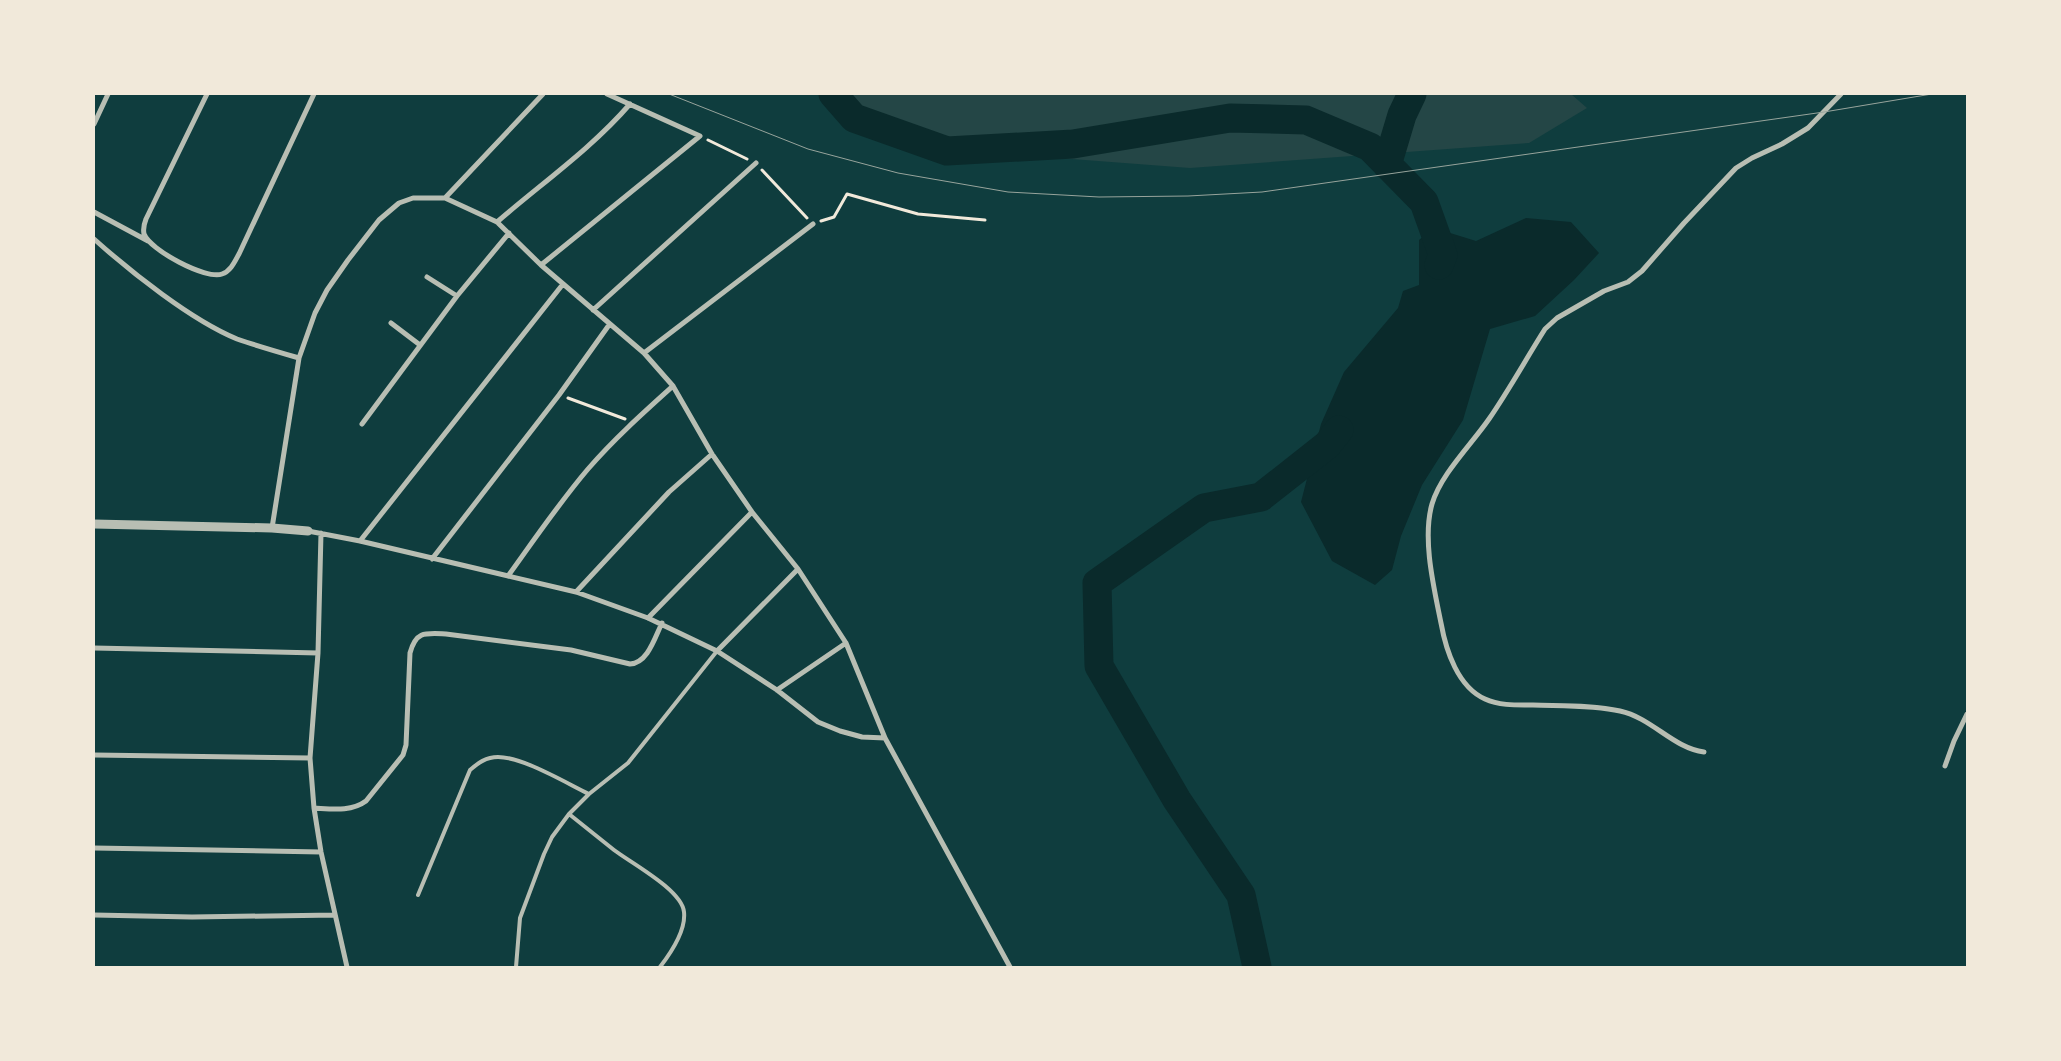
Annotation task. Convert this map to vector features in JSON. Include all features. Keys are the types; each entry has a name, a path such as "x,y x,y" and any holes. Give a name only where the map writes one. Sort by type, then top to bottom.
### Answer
{"street":[{"path":"94,124 108,94"},
{"path":"207,94 143,228 153,246 176,260 206,274 222,274 232,267 314,94"},
{"path":"445,198 543,94"},
{"path":"541,265 700,136 607,94"},
{"path":"1704,752 1689,750 1639,718 1620,711 1566,706 1508,704 1487,700 1473,693 1462,680 1442,634 1430,554 1429,520 1432,505 1444,480 1489,419 1545,329 1557,318 1578,305 1604,291 1628,282 1642,272 1736,168 1808,128 1841,94"},
{"path":"497,222 591,144 630,104"},
{"path":"593,310 756,163"},
{"path":"272,528 299,358 315,314 327,290 379,220 399,203 413,198 445,198 497,222 541,265 644,353 673,386 712,454 752,512 798,569 846,643 885,738 1010,967"},
{"path":"94,212 149,241"},
{"path":"644,353 813,224"},
{"path":"362,424 457,296 509,233"},
{"path":"94,239 119,261 181,307 210,324 236,338 299,358"},
{"path":"427,277 457,296"},
{"path":"360,541 563,284"},
{"path":"391,323 420,345"},
{"path":"432,559 559,395 609,325"},
{"path":"508,576 561,502 588,469 633,421 673,386"},
{"path":"576,592 670,492 712,454"},
{"path":"648,618 752,512"},
{"path":"94,524 272,528 308,531 360,541 576,592 662,623 717,651 777,690 818,722 855,735 885,738"},
{"path":"321,533 318,653 310,758 314,808 321,852 346,967"},
{"path":"717,651 798,569"},
{"path":"314,808 350,809 360,806 366,802 403,755 406,745 410,654 413,642 419,636 428,633 446,634 571,650 630,664 638,662 643,658 662,623"},
{"path":"777,690 846,643"},
{"path":"94,648 318,653"},
{"path":"1945,766 1967,714"},
{"path":"94,756 310,758"},
{"path":"94,848 321,852"},
{"path":"94,915 192,917 335,915"}],"lane":[{"path":"516,967 520,918 552,837 569,814 589,794 628,763 717,651"},
{"path":"418,895 470,770 478,762 497,757 509,758 526,764 589,794"},
{"path":"569,814 664,885 682,906 684,918 679,934 660,967"}],"path":[{"path":"700,136 756,163 813,224 834,217 847,194 918,214 985,220"},
{"path":"559,395 633,421"}],"shaded area":[{"path":"831,94 1571,94 1587,108 1529,143 1190,168 903,146"},
{"path":"1526,218 1571,222 1599,253 1574,280 1535,316 1490,329 1463,420 1422,485 1401,536 1392,570 1375,585 1332,561 1301,502 1321,424 1344,372 1398,308 1403,291 1419,285 1419,240 1441,221 1447,232 1476,241"}],"waterway":[{"path":"833,94 854,118 947,151 1073,144 1230,118 1306,120 1370,147 1424,202 1443,255 1439,265"},
{"path":"1387,165 1402,115 1412,94"},
{"path":"1257,967 1241,895 1177,800 1099,666 1097,583 1204,508 1261,497 1327,445 1339,430"}],"tram line":[{"path":"669,94 808,149 898,173 1008,192 1099,197 1188,196 1262,192 1824,112 1932,94"}]}
